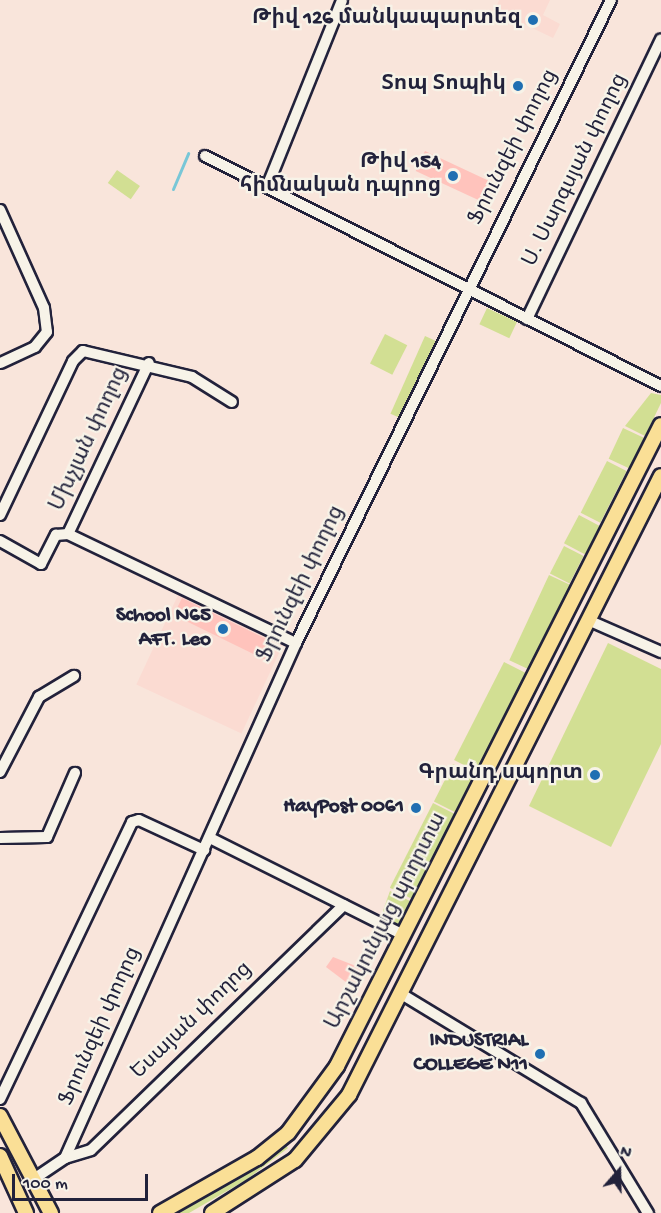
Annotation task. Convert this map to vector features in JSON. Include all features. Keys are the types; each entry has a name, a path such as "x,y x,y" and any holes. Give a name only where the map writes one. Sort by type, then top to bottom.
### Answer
{"main road":[{"name":"Արշակունյաց պողոտա","path":"160,1213 256,1158 288,1133 338,1066 661,425"},
{"name":"Արշակունյաց պողոտա","path":"212,1213 275,1175 303,1151 349,1095 661,476"},
{"path":"568,610 588,620"},
{"path":"380,982 400,993"},
{"path":"0,1116 31,1181 51,1213"},
{"path":"288,1133 303,1139 303,1151"},
{"path":"0,1156 26,1213"}],"street":[{"path":"267,187 342,0"},
{"name":"Ֆրունզեի փողոց","path":"64,1158 210,838 217,812 296,643 611,0"},
{"name":"Ս. Սարգսյան փողոց","path":"527,319 661,39"},
{"path":"205,156 661,387"},
{"path":"0,210 44,308 47,332 35,347 0,363"},
{"path":"0,515 79,353 149,363 192,377 232,402"},
{"name":"Մխչյան փողոց","path":"68,534 149,363"},
{"path":"0,541 40,564 56,535 68,534 296,643"},
{"path":"588,620 661,652"},
{"path":"0,772 39,698 74,675"},
{"path":"0,838 47,837 75,772"},
{"path":"0,1099 132,822 139,820 204,850"},
{"path":"210,838 404,935"},
{"name":"Եսայան փողոց","path":"64,1158 91,1150 344,905"},
{"path":"400,993 581,1103 648,1213"},
{"path":"31,1181 64,1158"}],"shaded area":[{"name":"Թիվ 126 մանկապարտեզ","path":"499,0 550,0 543,15 560,24 553,38 495,10"},
{"path":"179,593 284,642 241,734 136,685"}],"green space":[{"path":"117,170 140,186 131,199 108,183"},
{"path":"487,308 517,322 509,338 479,324"},
{"path":"385,334 407,345 392,375 370,363"},
{"path":"425,336 436,341 401,419 390,414"},
{"path":"651,393 661,395 661,403 645,436 625,426"},
{"path":"623,428 644,438 629,469 609,459"},
{"path":"607,461 627,471 600,523 581,513"},
{"path":"579,515 600,526 585,555 564,543"},
{"path":"564,546 584,556 570,584 550,574"},
{"path":"549,575 570,585 530,670 509,660"},
{"name":"Գրանդ սպորտ","path":"608,643 661,669 661,744 611,847 529,806"},
{"path":"504,662 526,673 476,771 454,760"},
{"path":"453,764 475,775 456,813 434,801"},
{"path":"433,803 455,814 412,899 390,888"},
{"path":"390,891 412,902 400,926 381,916"},
{"path":"284,1143 288,1148 246,1180 189,1213 175,1213 243,1175"}],"building":[{"name":"Թիվ 154 հիմնական դպրոց","path":"425,151 490,181 481,201 416,171"},
{"name":"School N65 AFT. Leo","path":"182,598 274,643 265,660 174,615"},
{"path":"333,957 366,970 355,989 326,967"}],"waterway":[{"path":"173,189 188,153"}],"place":[{"name":"Թիվ 126 մանկապարտեզ","path":"533,20"},
{"name":"Տոպ Տոպիկ","path":"518,86"},
{"name":"Թիվ 154 հիմնական դպրոց","path":"453,176"},
{"name":"School N65 AFT. Leo","path":"223,629"},
{"name":"Գրանդ սպորտ","path":"595,775"},
{"name":"HayPost 0061","path":"416,808"},
{"name":"INDUSTRIAL COLLEGE N11","path":"540,1054"}]}
